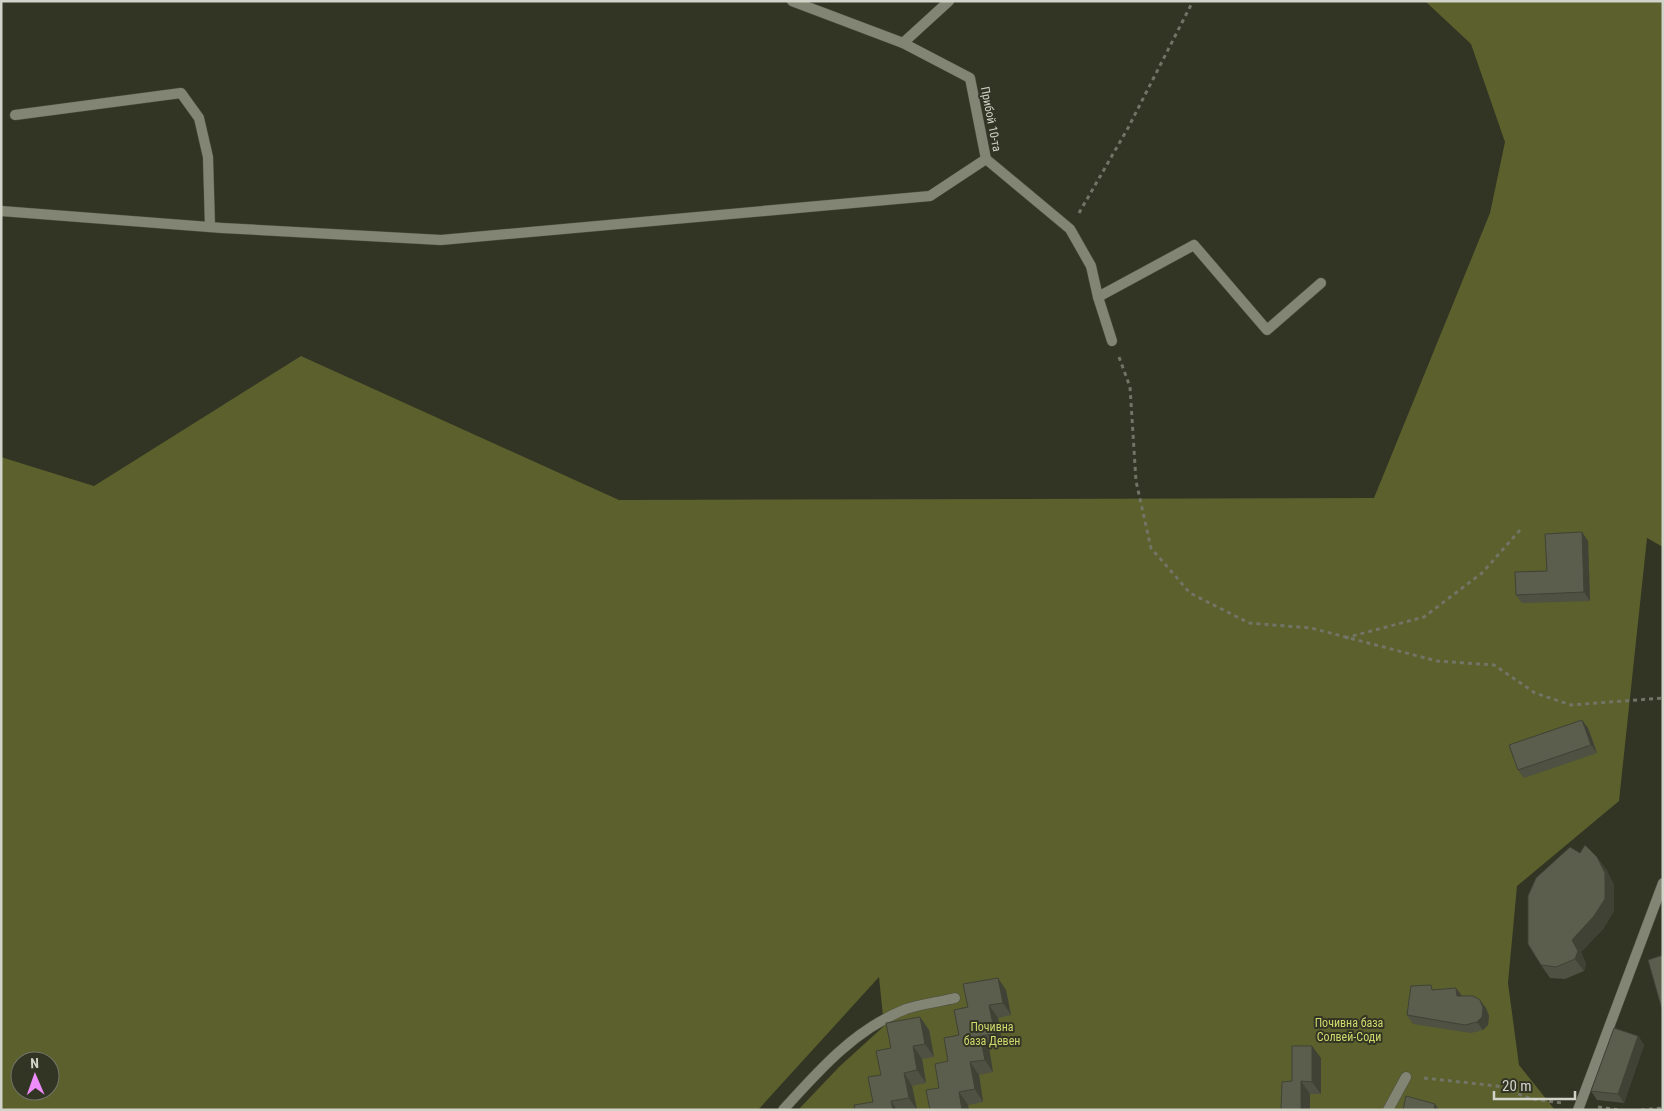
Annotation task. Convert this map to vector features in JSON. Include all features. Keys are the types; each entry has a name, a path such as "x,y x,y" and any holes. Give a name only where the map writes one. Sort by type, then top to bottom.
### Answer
{"street":[{"name":"Прибой 10-та","path":"792,1 903,43 970,78 986,159 1070,228"},
{"path":"903,43 948,1"},
{"path":"15,115 181,93 199,118 208,157 210,227"},
{"path":"1,211 210,227 440,240 930,196 986,159"},
{"path":"1070,228 1091,266 1098,297 1112,340"},
{"path":"1098,297 1194,245 1267,330 1321,283"},
{"path":"1579,1108 1663,883"},
{"path":"783,1110 824,1065 874,1024 908,1008 955,998"},
{"path":"1388,1110 1406,1076"}],"path":[{"path":"1070,228 1128,128 1192,1"},
{"path":"1112,340 1130,387 1136,481 1151,548 1190,593 1249,623 1311,628 1437,661 1494,665 1535,692 1571,705 1663,698"},
{"path":"1345,638 1424,616 1482,573 1520,530"},
{"path":"1406,1076 1497,1086 1532,1099 1579,1108"},
{"path":"1641,1110 1663,1108"}],"green space":[{"path":"1425,1 1663,1 1663,547 1647,538 1619,801 1517,886 1508,983 1519,1065 1555,1110 798,1110 839,1067 884,1026 879,977 758,1110 1,1110 1,457 94,486 301,356 619,500 1374,498 1490,213 1505,142 1471,44"}],"building":[{"path":"1582,532 1584,592 1516,595 1515,572 1547,571 1545,534"},
{"path":"1582,720 1591,745 1518,770 1509,745"},
{"path":"1585,845 1597,857 1605,873 1605,899 1594,916 1572,940 1578,951 1575,959 1556,967 1541,965 1528,944 1528,896 1536,878 1570,847 1580,853"},
{"path":"1663,955 1663,1013 1648,960"},
{"path":"998,978 1003,1003 989,1005 995,1034 980,1036 985,1060 970,1062 975,1089 959,1092 962,1110 930,1110 926,1090 939,1088 935,1064 948,1061 944,1038 959,1035 954,1010 968,1007 963,984"},
{"path":"1431,985 1432,990 1456,988 1457,996 1473,996 1480,1000 1483,1008 1482,1017 1477,1022 1465,1025 1407,1015 1411,986"},
{"path":"920,1017 925,1044 913,1046 917,1070 904,1073 909,1098 891,1101 893,1110 855,1110 854,1105 873,1102 868,1077 881,1075 876,1051 891,1048 886,1023"},
{"path":"1614,1028 1638,1036 1618,1094 1591,1091"},
{"path":"1292,1046 1312,1046 1312,1082 1301,1081 1301,1110 1281,1110 1282,1082 1292,1081"},
{"path":"1406,1096 1435,1104 1434,1110 1403,1110"}],"park label":[{"name":"Почивна база Солвей-Соди","path":"1349,1030"},
{"name":"Почивна база Девен","path":"992,1034"}]}
